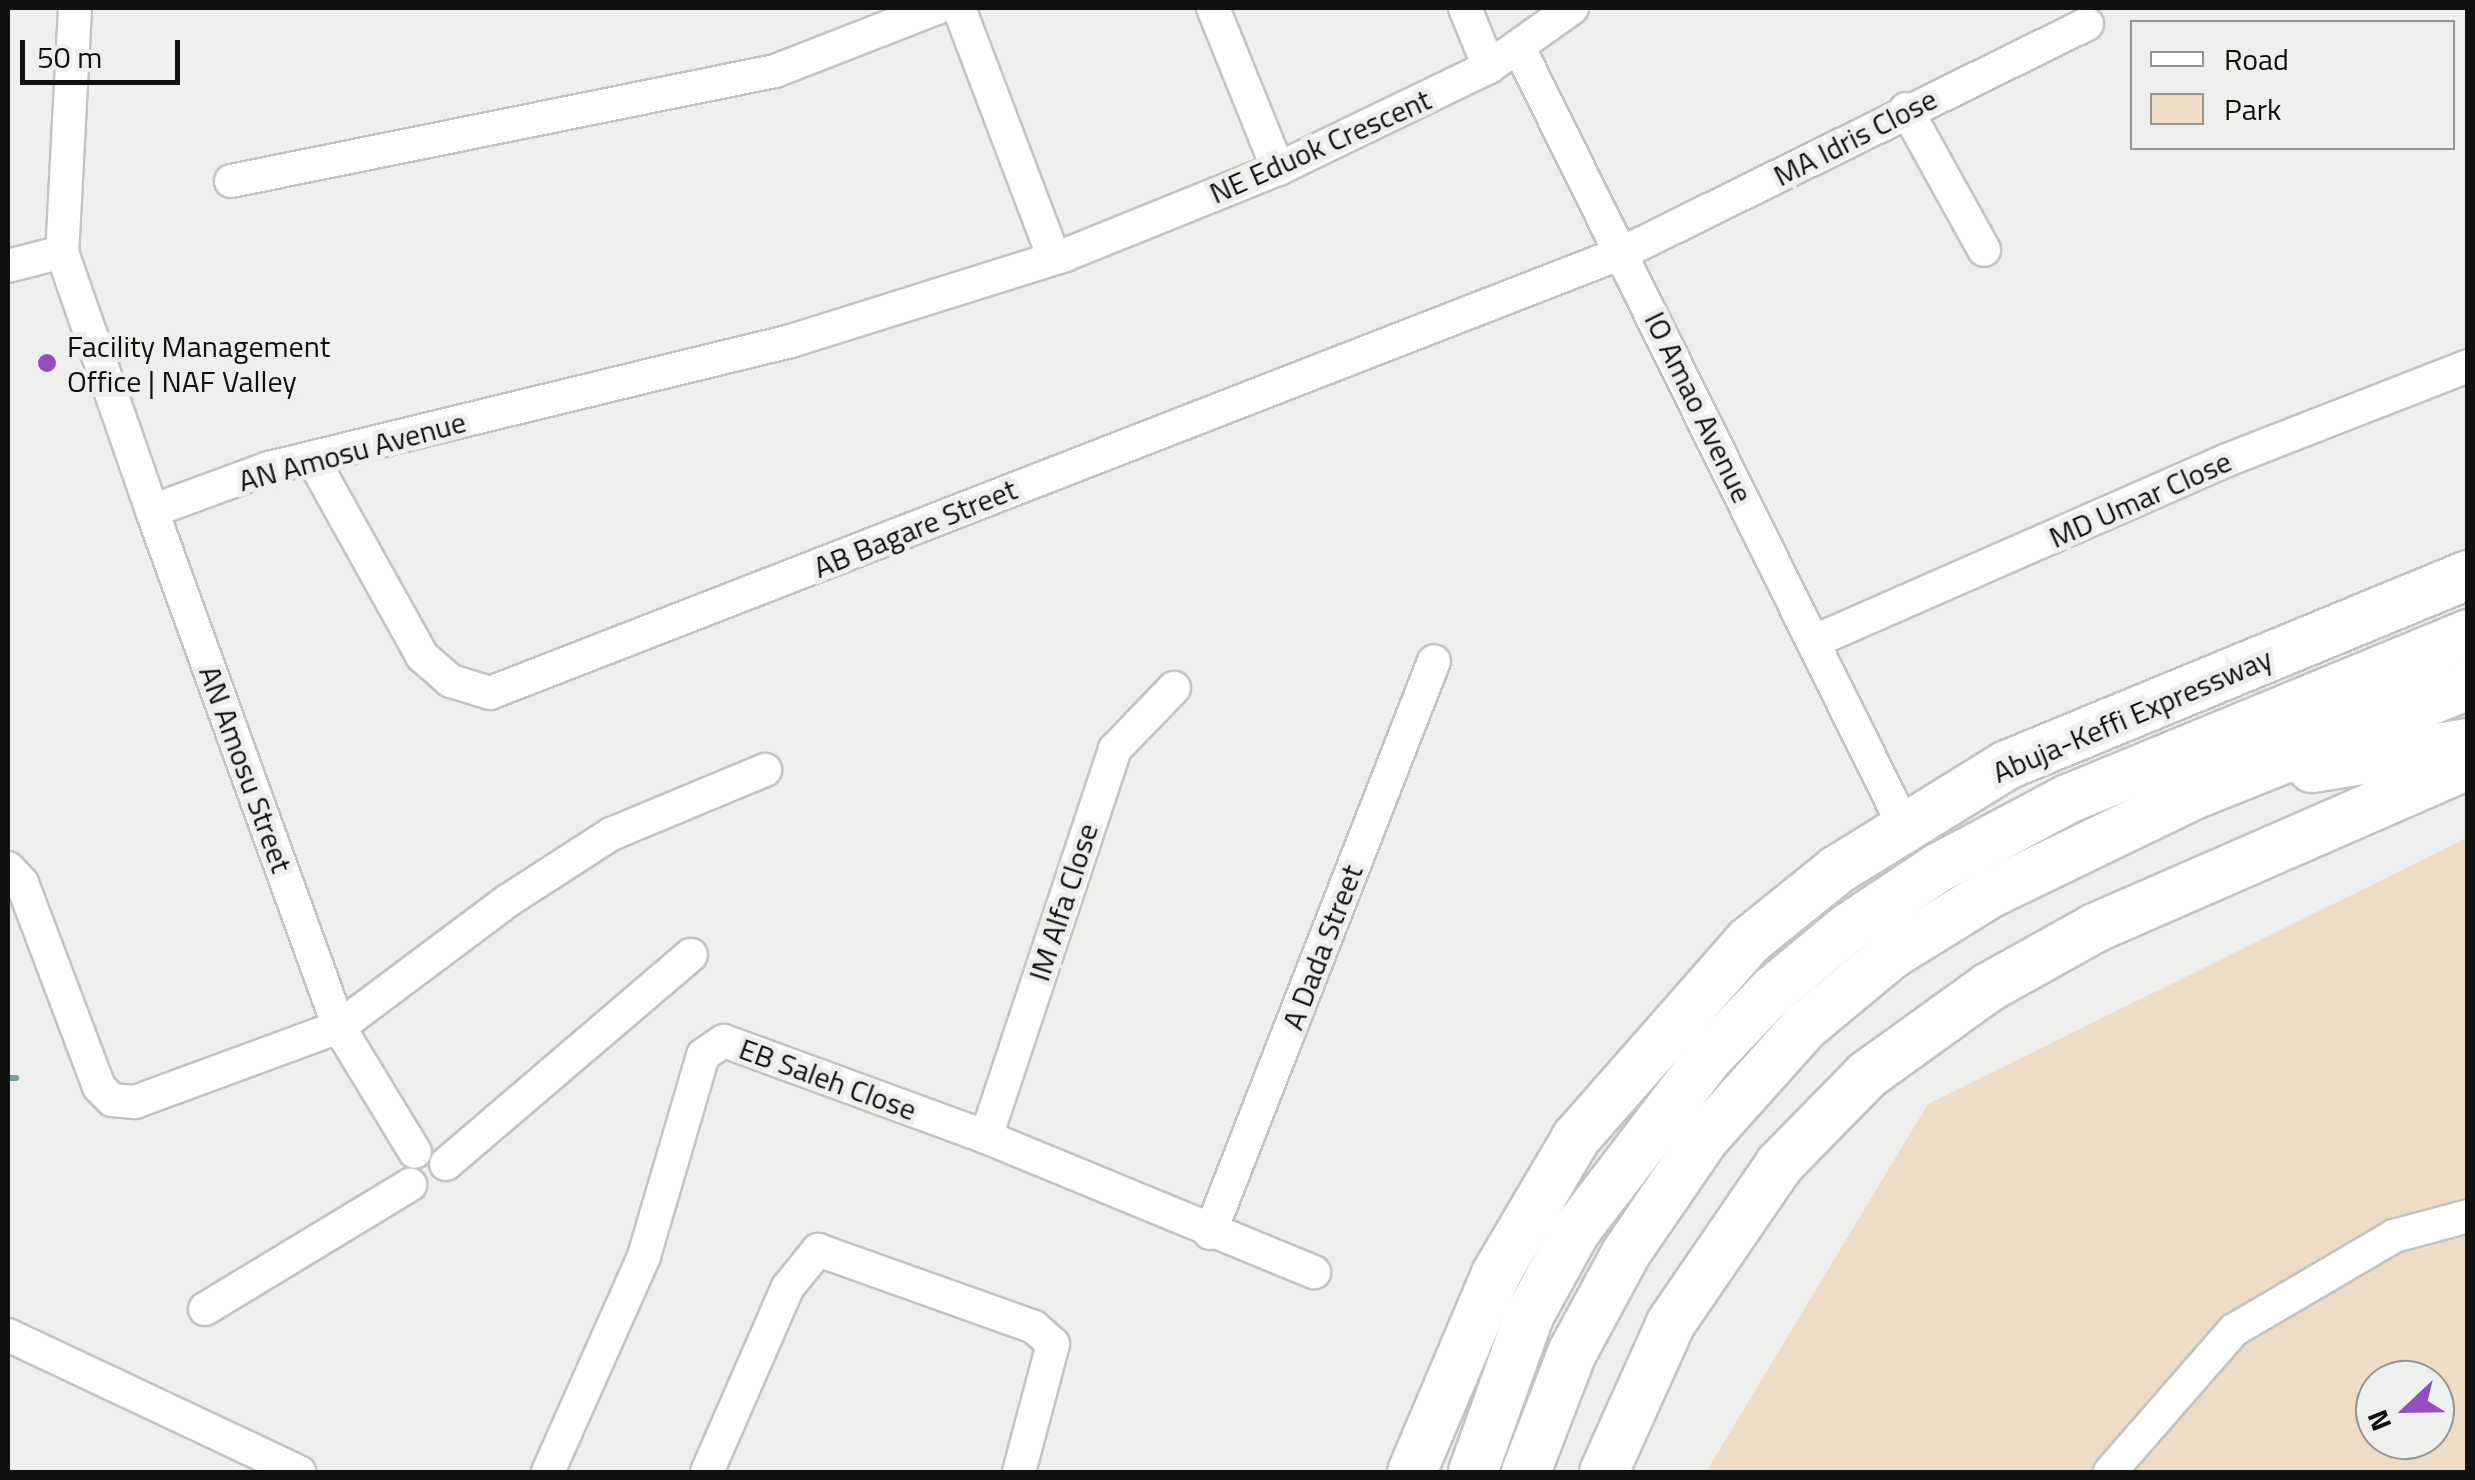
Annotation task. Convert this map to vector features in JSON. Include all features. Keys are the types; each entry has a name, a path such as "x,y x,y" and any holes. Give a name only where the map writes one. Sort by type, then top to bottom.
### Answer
{"highway":[{"name":"Abuja-Keffi Expressway","path":"1412,1472 1496,1274 1576,1138 1749,941 1904,826 2049,744 2468,575"},
{"name":"Abuja-Keffi Expressway","path":"1473,1472 1530,1314 1575,1232 1709,1057 1788,978 1938,868 2068,799 2468,634"},
{"path":"1526,1472 1572,1353 1626,1253 1704,1139 1768,1064 1892,954 1989,894 2196,794 2468,684"},
{"path":"2196,794 2468,742"},
{"path":"1604,1472 1649,1362 1681,1308 1779,1164 1866,1076 1988,987 2095,928 2468,765"}],"street":[{"path":"76,8 62,252 152,512"},
{"path":"231,181 776,72 937,8"},
{"path":"958,8 1054,258"},
{"path":"1214,8 1278,169"},
{"path":"1465,8 1490,67"},
{"name":"NE Eduok Crescent","path":"1054,258 1278,169 1490,67 1572,8"},
{"name":"MA Idris Close","path":"1624,252 1906,109 2086,24"},
{"name":"IO Amao Avenue","path":"1519,48 1624,252 1904,826"},
{"path":"1906,109 1984,250"},
{"path":"8,266 62,252"},
{"name":"AB Bagare Street","path":"312,458 422,656 451,681 490,693 1624,252"},
{"name":"AN Amosu Avenue","path":"152,512 312,458 791,341 1054,258"},
{"name":"MD Umar Close","path":"1816,641 2226,460 2468,366"},
{"name":"AN Amosu Street","path":"152,512 339,1027 415,1152"},
{"name":"A Dada Street","path":"1210,1233 1434,661"},
{"name":"IM Alfa Close","path":"986,1138 1115,748 1174,688"},
{"path":"8,868 22,883 86,1057 112,1100 136,1102 339,1027 509,900 612,834 765,770"},
{"path":"205,1310 410,1185 437,1188 446,1164 691,954"},
{"name":"EB Saleh Close","path":"548,1472 644,1256 712,1046 724,1041 986,1138 1210,1233 1314,1272"},
{"path":"410,1185 405,1168 415,1152 433,1150 446,1164"},
{"path":"2110,1472 2234,1330 2394,1236 2468,1216"},
{"path":"706,1472 788,1288 818,1250 1034,1327 1053,1344 1019,1472"},
{"path":"8,1335 299,1472"}],"green space":[{"path":"2467,838 2467,1472 1706,1472 1928,1104"}],"waterway":[{"path":"8,1078 16,1078"}],"place":[{"name":"Facility Management Office | NAF Valley","path":"47,363"}]}
